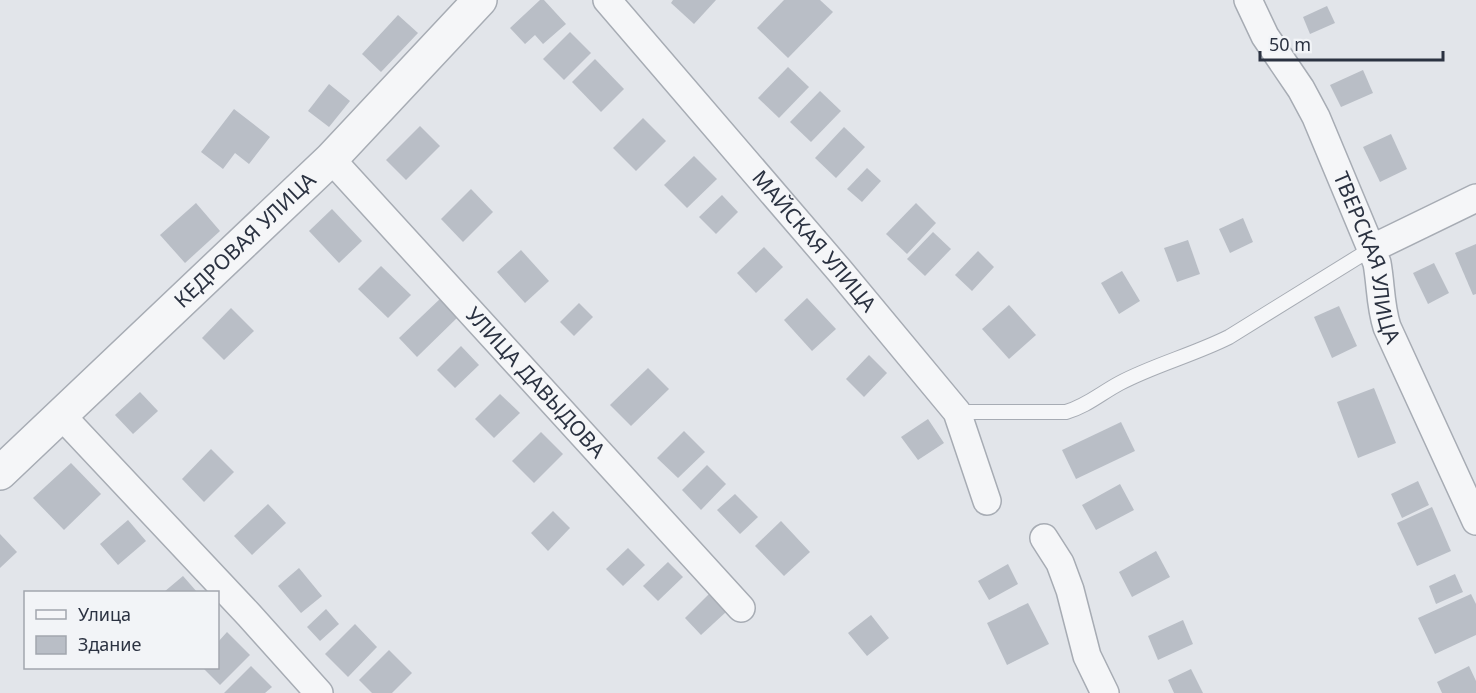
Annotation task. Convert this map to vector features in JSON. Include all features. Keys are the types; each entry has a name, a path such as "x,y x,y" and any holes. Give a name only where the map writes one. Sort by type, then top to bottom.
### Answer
{"street":[{"name":"КЕДРОВАЯ УЛИЦА","path":"0,473 331,159 480,0"},
{"name":"МАЙСКАЯ УЛИЦА","path":"607,0 839,270 957,412 987,501"},
{"name":"ТВЕРСКАЯ УЛИЦА","path":"1248,0 1265,36 1300,88 1316,117 1371,249 1379,276 1379,294 1387,327 1476,521"},
{"name":"УЛИЦА ДАВЫДОВА","path":"331,159 741,608"},
{"path":"1371,249 1476,198"},
{"path":"61,415 319,693"},
{"path":"1044,538 1060,563 1087,656 1105,693"}],"lane":[{"path":"957,412 1066,412 1082,408 1119,384 1228,337 1371,249"}],"building":[{"path":"540,0 544,0 566,24 543,44 535,35 525,44 510,28"},
{"path":"673,0 716,0 694,24 671,3"},
{"path":"784,0 820,0 833,12 788,58 757,28"},
{"path":"1327,6 1335,23 1310,34 1303,17"},
{"path":"398,15 418,33 381,72 362,54"},
{"path":"570,32 591,53 564,80 543,59"},
{"path":"595,59 624,89 601,112 572,82"},
{"path":"788,67 809,87 779,118 758,98"},
{"path":"1363,70 1373,93 1341,107 1330,85"},
{"path":"329,84 350,101 329,127 308,111"},
{"path":"820,91 841,111 811,142 790,122"},
{"path":"234,109 270,137 249,164 235,153 223,169 201,152"},
{"path":"643,118 666,141 636,171 613,148"},
{"path":"420,126 440,146 406,180 386,160"},
{"path":"844,127 865,147 836,178 815,158"},
{"path":"1391,134 1407,169 1380,182 1363,147"},
{"path":"694,156 717,179 687,208 664,185"},
{"path":"867,168 881,181 862,202 847,189"},
{"path":"471,189 493,212 463,242 441,219"},
{"path":"722,195 738,212 716,234 699,217"},
{"path":"196,203 220,231 185,263 160,235"},
{"path":"916,203 936,223 907,254 886,234"},
{"path":"332,209 362,241 339,263 309,231"},
{"path":"1243,218 1253,242 1230,253 1219,229"},
{"path":"933,232 951,249 925,276 907,259"},
{"path":"1188,240 1200,274 1177,282 1164,248"},
{"path":"1476,244 1476,294 1473,295 1455,253"},
{"path":"764,247 783,267 756,293 737,273"},
{"path":"521,250 549,281 525,303 497,272"},
{"path":"978,251 994,267 972,291 955,275"},
{"path":"1434,263 1449,293 1428,304 1413,273"},
{"path":"381,266 411,295 388,318 358,289"},
{"path":"1122,271 1140,301 1119,314 1101,283"},
{"path":"442,297 460,315 417,357 399,338"},
{"path":"807,298 836,329 812,351 784,320"},
{"path":"579,303 593,317 574,336 560,322"},
{"path":"1009,305 1036,335 1009,359 982,329"},
{"path":"1339,306 1357,346 1332,358 1314,317"},
{"path":"231,308 254,331 224,360 202,338"},
{"path":"461,346 479,365 455,388 437,370"},
{"path":"869,355 887,373 864,397 846,379"},
{"path":"648,368 669,389 631,426 610,405"},
{"path":"1374,388 1396,443 1358,458 1337,402"},
{"path":"140,392 158,411 133,434 115,415"},
{"path":"500,394 520,413 494,438 475,419"},
{"path":"928,419 944,443 918,460 901,437"},
{"path":"1121,422 1135,451 1076,479 1062,450"},
{"path":"684,431 705,452 678,478 657,458"},
{"path":"541,432 563,454 534,483 512,461"},
{"path":"211,449 234,472 204,502 182,479"},
{"path":"71,463 101,494 64,530 33,498"},
{"path":"707,465 726,484 701,510 682,490"},
{"path":"1418,481 1429,505 1402,518 1391,494"},
{"path":"1120,484 1134,510 1096,530 1082,505"},
{"path":"735,494 758,517 740,534 717,510"},
{"path":"268,504 286,523 252,555 234,536"},
{"path":"1432,507 1451,551 1417,566 1397,523"},
{"path":"553,511 570,528 548,551 531,533"},
{"path":"128,520 146,541 118,565 100,544"},
{"path":"781,521 810,552 784,576 755,546"},
{"path":"0,534 17,552 0,568"},
{"path":"628,548 645,565 623,586 606,569"},
{"path":"1156,551 1170,577 1132,597 1119,572"},
{"path":"668,562 683,577 658,601 643,586"},
{"path":"1008,564 1018,584 989,600 978,581"},
{"path":"299,568 322,596 301,613 278,586"},
{"path":"1455,574 1463,592 1436,604 1429,586"},
{"path":"183,576 196,591 165,591"},
{"path":"709,594 726,612 701,635 685,618"},
{"path":"1471,594 1476,604 1476,635 1435,654 1418,618"},
{"path":"1028,603 1049,644 1007,665 987,623"},
{"path":"326,609 339,624 320,641 307,627"},
{"path":"871,615 889,638 867,656 848,633"},
{"path":"1183,620 1193,644 1158,660 1148,636"},
{"path":"355,624 377,647 348,677 325,654"},
{"path":"227,632 250,655 220,685 204,669 219,669 219,641"},
{"path":"389,650 412,673 392,693 372,693 359,680"},
{"path":"251,666 272,687 265,693 224,693"},
{"path":"1469,666 1476,681 1476,693 1442,693 1437,682"},
{"path":"1191,669 1203,693 1174,693 1168,680"}]}
